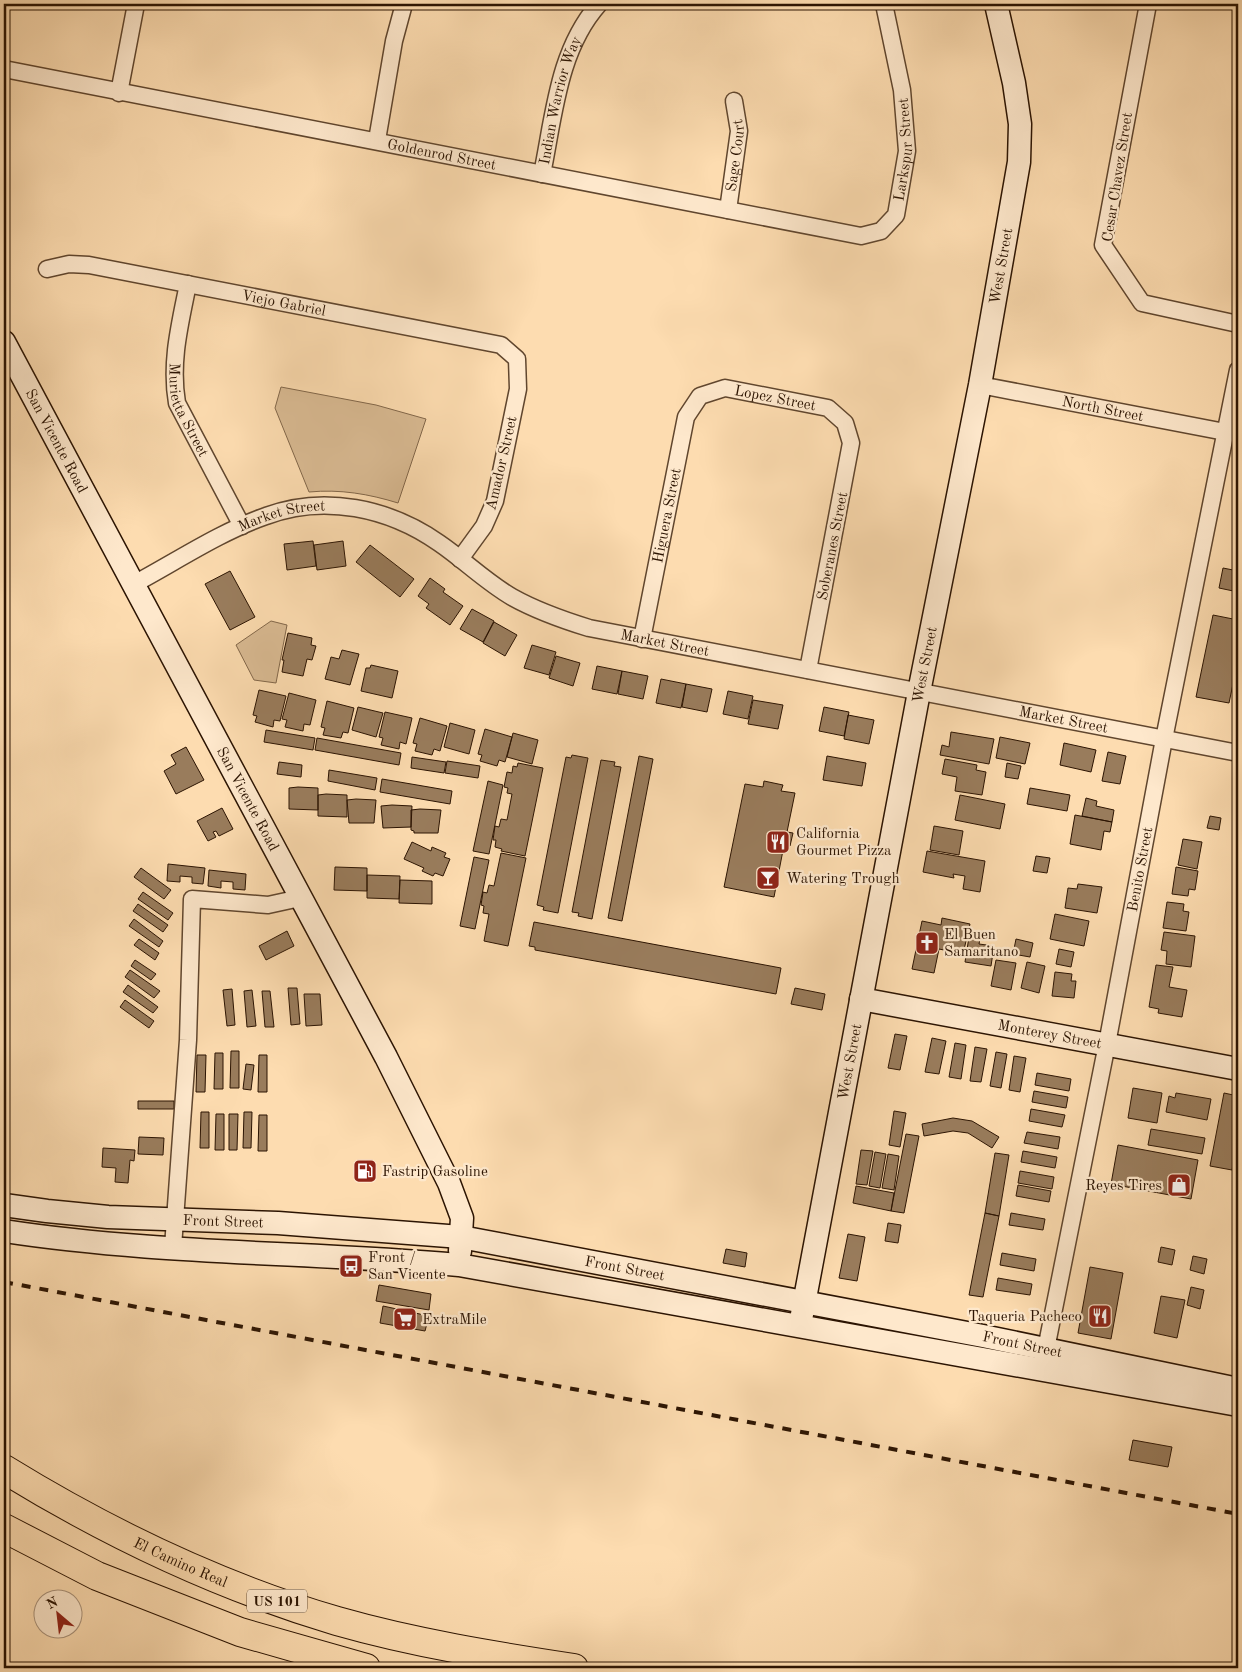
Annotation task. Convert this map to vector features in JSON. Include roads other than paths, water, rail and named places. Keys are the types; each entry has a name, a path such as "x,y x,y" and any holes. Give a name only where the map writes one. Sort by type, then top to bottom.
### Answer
{"highway":[{"name":"El Camino Real","path":"4,1469 54,1499 144,1548 264,1597 338,1621 438,1645 574,1668"},
{"name":"US 101","path":"4,1528 96,1576 240,1632 366,1668"}],"street":[{"path":"119,93 136,4"},
{"path":"377,140 394,42 404,4"},
{"name":"Indian Warrior Way","path":"542,174 564,66 584,21 598,4"},
{"name":"Larkspur Street","path":"881,231 896,214 907,151 902,90 884,4"},
{"name":"West Street","path":"800,1325 919,692 980,385 1019,162 1019,116 1014,83 996,4"},
{"name":"Cesar Chavez Street","path":"1148,4 1103,245 1142,303 1238,324"},
{"name":"Goldenrod Street","path":"4,69 119,93 377,140 860,236 881,231"},
{"name":"Sage Court","path":"728,210 739,131 734,101"},
{"name":"Viejo Gabriel","path":"47,269 69,264 89,265 501,346 517,359"},
{"name":"Murietta Street","path":"188,284 174,355 173,381 177,403 242,526"},
{"name":"San Vicente Road","path":"4,342 386,1057 449,1183 462,1218 459,1265"},
{"name":"Amador Street","path":"460,559 484,526 495,501 518,389 517,359"},
{"name":"Benito Street","path":"1044,1360 1107,1044 1164,739 1238,370"},
{"name":"North Street","path":"980,385 1225,432"},
{"name":"Lopez Street","path":"700,396 725,388 828,408 845,423"},
{"name":"Higuera Street","path":"642,638 686,417 700,396"},
{"name":"Soberanes Street","path":"808,670 851,443 845,423"},
{"name":"Market Street","path":"134,584 242,526 266,516 302,507 330,506 365,510 384,514 420,531 492,584 532,608 590,628 1238,753"},
{"path":"173,1247 188,1040 192,899 268,905 300,898"},
{"name":"Monterey Street","path":"861,999 1238,1069"},
{"name":"Front Street","path":"4,1204 108,1217 278,1223 461,1238 805,1303 1238,1404"},
{"name":"Front Street","path":"4,1231 74,1241 378,1258 459,1265 800,1325 1238,1389"}],"railway":[{"path":"4,1282 1238,1514"}],"place":[{"name":"California Gourmet Pizza","path":"778,842"},
{"name":"Watering Trough","path":"768,878"},
{"name":"El Buen Samaritano","path":"927,943"},
{"name":"Fastrip Gasoline","path":"365,1171"},
{"name":"Reyes Tires","path":"1179,1185"},
{"name":"Front / San Vicente","path":"351,1266"},
{"name":"Taqueria Pacheco","path":"1100,1316"},
{"name":"ExtraMile","path":"405,1319"}]}
